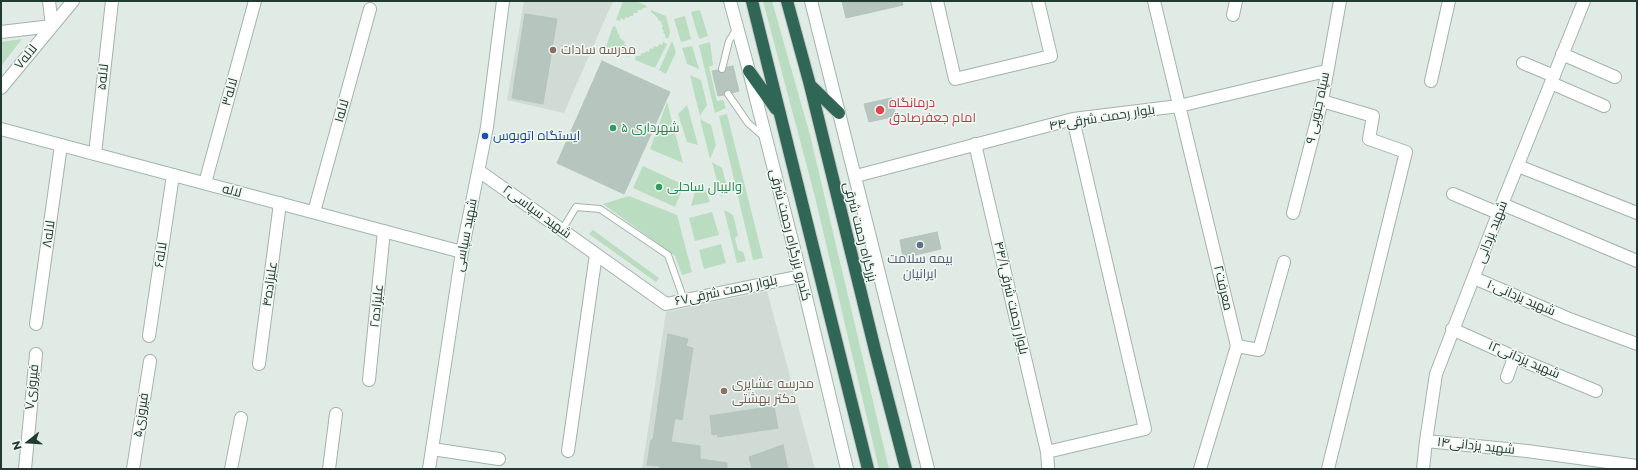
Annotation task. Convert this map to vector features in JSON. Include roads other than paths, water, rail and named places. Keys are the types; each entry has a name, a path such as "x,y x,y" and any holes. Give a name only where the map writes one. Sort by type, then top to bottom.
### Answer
{"highway":[{"path":"752,1 868,469"},
{"name":"بزرگراه رحمت شرقی","path":"787,1 810,85 875,350 906,469"},
{"path":"750,71 780,115"},
{"path":"810,85 839,113"}],"street":[{"path":"1,32 52,26 49,1"},
{"name":"لاله۷","path":"1,88 73,1"},
{"name":"لاله۵","path":"95,154 112,1"},
{"name":"۳لاله","path":"205,183 255,1"},
{"name":"شهید سپاسی","path":"429,469 462,252 487,127 503,1"},
{"name":"کندرو بزرگراه رحمت شرقی","path":"730,1 750,71 847,469"},
{"path":"812,1 928,469"},
{"path":"937,1 955,79 1051,56 1038,1"},
{"name":"معرفت۲","path":"1154,1 1237,346"},
{"path":"1233,15 1236,1"},
{"name":"۹ سپاه جنوبی","path":"1293,213 1322,101 1326,71 1340,1"},
{"path":"1431,81 1449,1"},
{"name":"شهید یزدانی","path":"1423,469 1436,374 1452,329 1474,278 1500,209 1584,1"},
{"name":"۱لاله","path":"314,212 370,9"},
{"path":"1562,54 1615,77"},
{"path":"1523,63 1552,80 1604,106"},
{"name":"۴۴بلوار رحمت شرقی","path":"856,176 975,144 1073,120 1179,106 1326,71"},
{"path":"1322,101 1373,116 1369,139 1406,152 1328,469"},
{"path":"1047,452 1145,429 1073,120"},
{"name":"لاله","path":"1,129 462,252"},
{"name":"بلوار رحمت شرقی۴۴/۱","path":"975,144 1047,452 1048,466"},
{"name":"لاله۸","path":"36,324 61,145"},
{"path":"1518,166 1637,213"},
{"name":"شهید سپاسی۲","path":"479,170 596,254"},
{"name":"۶لاله","path":"149,336 173,175"},
{"path":"1453,194 1578,236 1637,261"},
{"name":"علیزاده۴","path":"259,364 280,204"},
{"name":"علیزاده۲","path":"369,380 384,231"},
{"path":"568,451 596,254"},
{"name":"بلوار رحمت شرقی۶۷","path":"596,254 666,304 801,276"},
{"path":"1200,469 1237,346 1259,350 1284,262"},
{"name":"شهید یزدانی۱۰","path":"1474,278 1567,318 1637,344"},
{"name":"شهید یزدانی۱۲","path":"1452,329 1596,391"},
{"name":"فیروزی۷","path":"24,469 36,354"},
{"path":"1507,377 1514,357"},
{"name":"فیروزی۵","path":"133,469 150,361"},
{"path":"329,469 336,414"},
{"path":"231,469 241,418"},
{"name":"شهید یزدانی۱۴","path":"1426,441 1527,451 1637,466"},
{"path":"432,449 499,459"}],"lane":[{"path":"722,69 729,40 737,26"},
{"path":"728,94 748,123 766,139"},
{"path":"562,230 576,207 600,209 668,255 684,300"}],"place":[{"name":"مدرسه سادات","path":"553,50"},
{"name":"درمانگاه امام جعفرصادق","path":"880,110"},
{"name":"شهرداری ۵","path":"613,128"},
{"name":"ایستگاه اتوبوس","path":"485,136"},
{"name":"والیبال ساحلی","path":"659,187"},
{"name":"بیمه سلامت ایرانیان","path":"920,245"},
{"name":"مدرسه عشایری دکتر بهشتی","path":"724,391"}]}
